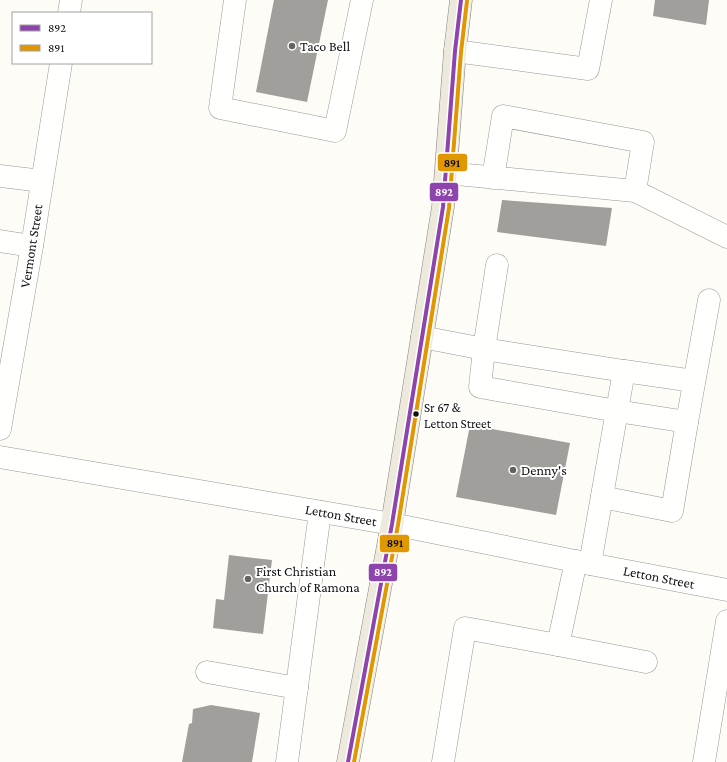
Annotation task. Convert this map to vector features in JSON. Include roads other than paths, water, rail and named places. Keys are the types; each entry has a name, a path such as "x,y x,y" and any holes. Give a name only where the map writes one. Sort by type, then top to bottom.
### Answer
{"main road":[{"path":"348,762 392,524 443,207 455,51 462,0"}],"street":[{"path":"69,12 71,0"},
{"path":"235,0 220,108 335,131 362,0"},
{"path":"455,51 588,69 601,0"},
{"name":"Vermont Street","path":"0,429 32,246 61,64"},
{"path":"493,178 503,116 643,142 635,191"},
{"path":"446,173 635,191 727,237"},
{"path":"0,176 42,181"},
{"path":"0,241 32,246"},
{"path":"497,265 484,349 480,387 687,422"},
{"path":"602,497 672,511 709,300"},
{"path":"422,337 484,349 694,381"},
{"path":"558,645 602,497 624,371"},
{"name":"Letton Street","path":"0,457 392,524 727,590"},
{"path":"287,762 320,512"},
{"path":"704,762 727,621"},
{"path":"443,762 465,628 646,662"},
{"path":"207,672 297,688"}],"place":[{"name":"Taco Bell","path":"292,46"},
{"name":"Sr 67 & Letton Street","path":"416,414"},
{"name":"Denny's","path":"513,470"},
{"name":"First Christian Church of Ramona","path":"248,579"}]}
